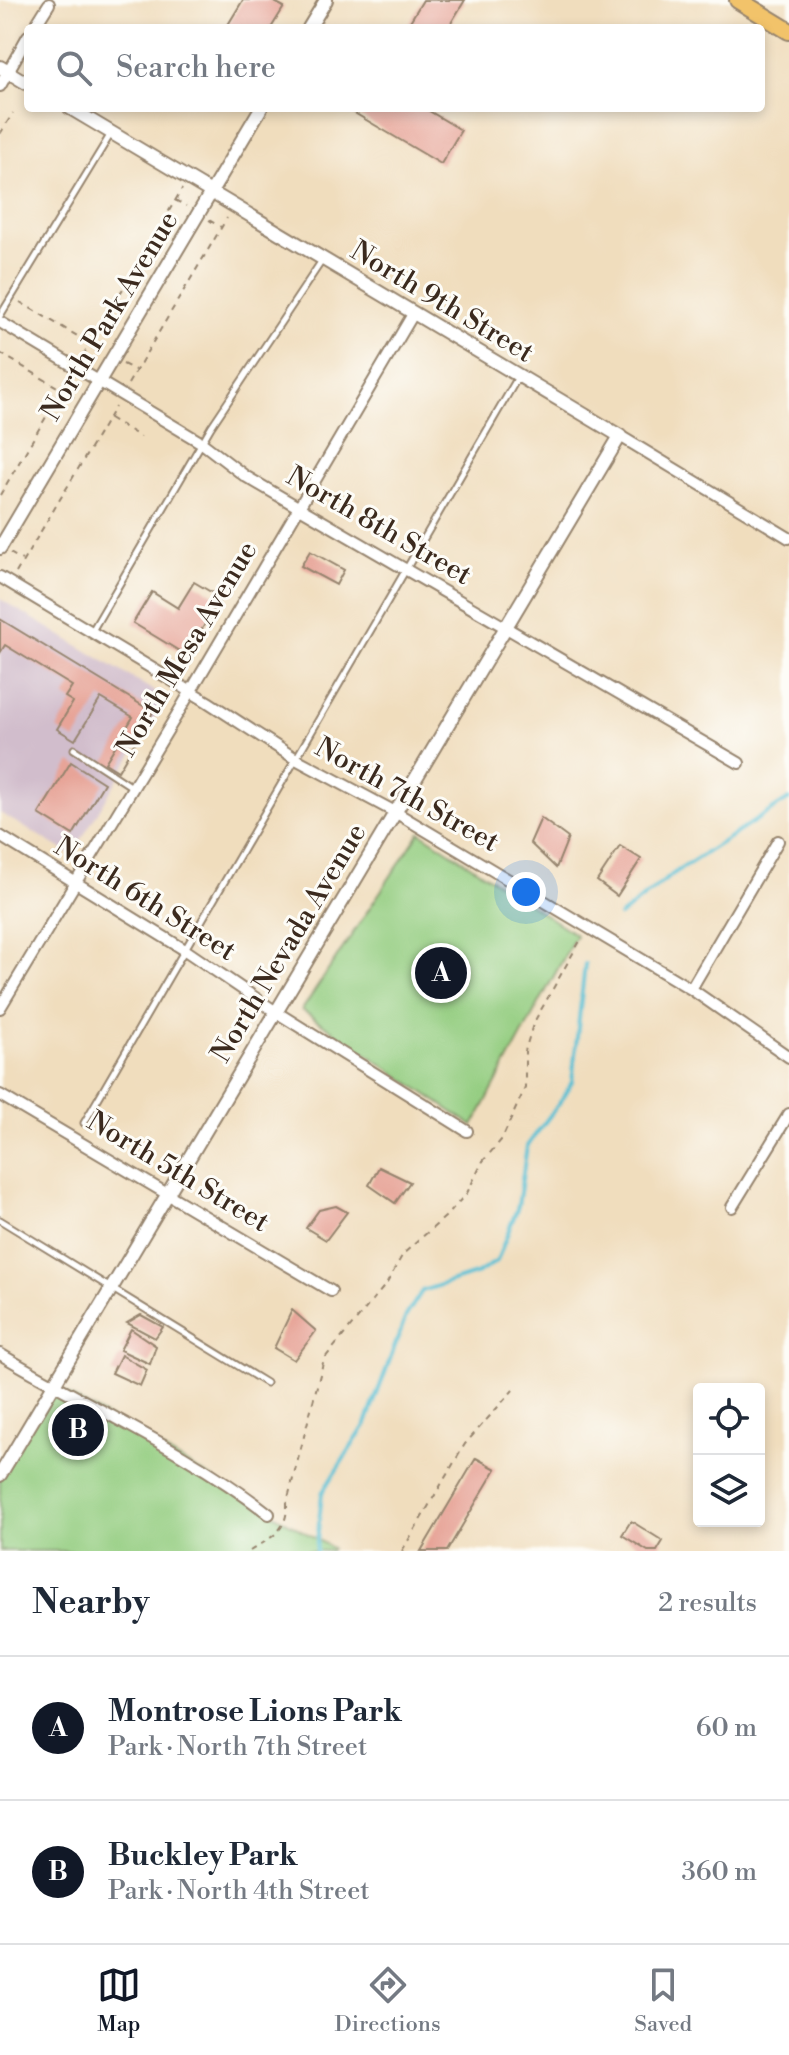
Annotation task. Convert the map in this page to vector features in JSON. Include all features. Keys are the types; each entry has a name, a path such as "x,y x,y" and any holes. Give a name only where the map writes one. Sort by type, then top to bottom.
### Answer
{"highway":[{"path":"738,0 789,31"}],"street":[{"path":"311,24 326,0"},
{"path":"36,24 49,4"},
{"path":"0,86 4,69 24,42"},
{"path":"4,69 24,82"},
{"name":"North 9th Street","path":"77,112 789,538"},
{"name":"North Park Avenue","path":"0,548 259,112"},
{"name":"North Mesa Avenue","path":"0,1008 413,314"},
{"name":"North 8th Street","path":"0,319 202,443 245,476 739,763"},
{"name":"North Nevada Avenue","path":"0,1475 620,436"},
{"name":"North 7th Street","path":"0,577 190,691 296,759 395,812 691,989 789,1057"},
{"name":"North 6th Street","path":"0,836 185,950 276,1012 467,1131"},
{"path":"691,989 778,841"},
{"name":"North 5th Street","path":"0,1095 331,1291"},
{"path":"732,1207 789,1114"},
{"path":"0,1354 128,1425 241,1493 269,1514"}],"lane":[{"path":"0,319 112,132"},
{"path":"92,633 202,443 324,258"},
{"path":"84,1123 518,377"},
{"path":"74,749 133,787"},
{"path":"0,1220 266,1383"}],"path":[{"path":"0,134 13,113"},
{"path":"0,495 189,178"},
{"path":"11,297 90,343"},
{"path":"0,353 62,390"},
{"path":"108,417 141,437"},
{"path":"250,1551 275,1535 288,1519 287,1502 324,1359 387,1283 403,1254 467,1193 483,1161 502,1139 525,1088 525,1051 533,1024 587,927"},
{"path":"402,1551 465,1444 513,1390"}],"shaded area":[{"path":"0,599 162,698 163,704 72,855 0,813"}],"green space":[{"path":"420,832 576,935 473,1126 302,1010"},
{"path":"53,1386 332,1548 330,1551 0,1551 0,1475"}],"building":[{"path":"243,0 271,0 284,7 273,24 228,24"},
{"path":"423,0 465,0 450,24 408,24"},
{"path":"353,112 431,112 461,130 441,164"},
{"path":"310,551 344,570 336,585 301,566"},
{"path":"194,582 221,598 186,655 133,623 152,592 178,608"},
{"path":"0,619 153,712 118,771 105,763 133,717 101,698 75,740 57,729 73,702 65,697 72,686 5,645 0,653"},
{"path":"71,762 104,783 73,835 39,814"},
{"path":"541,818 568,838 556,868 530,843"},
{"path":"620,846 641,859 617,896 597,881"},
{"path":"379,1167 410,1182 395,1203 369,1185"},
{"path":"336,1206 347,1212 326,1240 306,1228 319,1210"},
{"path":"292,1310 316,1331 294,1360 274,1348"},
{"path":"141,1315 163,1327 155,1338 127,1323"},
{"path":"131,1329 156,1346 150,1364 120,1350"},
{"path":"121,1355 147,1370 140,1386 112,1373"},
{"path":"476,1458 496,1469 447,1551 421,1551"},
{"path":"631,1521 663,1541 657,1551 648,1551 622,1535"}],"waterway":[{"path":"620,916 673,874 789,799"},
{"path":"316,1551 322,1493 366,1424 406,1316 422,1291 478,1273 497,1261 518,1206 527,1146 572,1082 585,964"}],"place":[{"name":"Montrose Lions Park","path":"441,973"},
{"name":"Buckley Park","path":"78,1430"}]}
